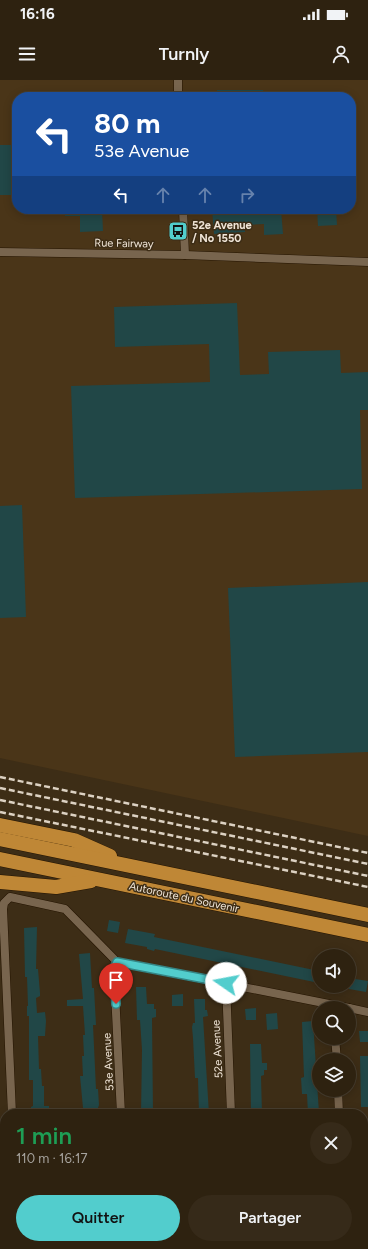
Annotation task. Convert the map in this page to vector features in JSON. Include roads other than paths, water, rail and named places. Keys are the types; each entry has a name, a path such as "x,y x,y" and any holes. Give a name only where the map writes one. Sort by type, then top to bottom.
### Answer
{"highway":[{"path":"0,825 74,840 138,868"},
{"name":"Autoroute du Souvenir","path":"0,839 368,915"},
{"name":"Autoroute du Souvenir","path":"0,859 368,935"},
{"path":"0,882 56,887 98,879"}],"street":[{"path":"178,80 178,92"},
{"path":"183,214 184,255"},
{"name":"Rue Fairway","path":"0,252 184,255 368,262"},
{"path":"12,1109 3,913 4,902 8,898 61,908 68,912 117,962 226,983 312,1002"},
{"name":"53e Avenue","path":"117,962 114,972 121,1109"},
{"name":"52e Avenue","path":"226,983 231,1109"},
{"path":"356,1009 368,1012"},
{"path":"338,1097 339,1109"}],"railway":[{"path":"0,777 368,853"},
{"path":"0,788 368,864"},
{"path":"0,800 368,876"},
{"path":"0,812 368,887"}],"place":[{"name":"52e Avenue / No 1550","path":"178,231"}]}
